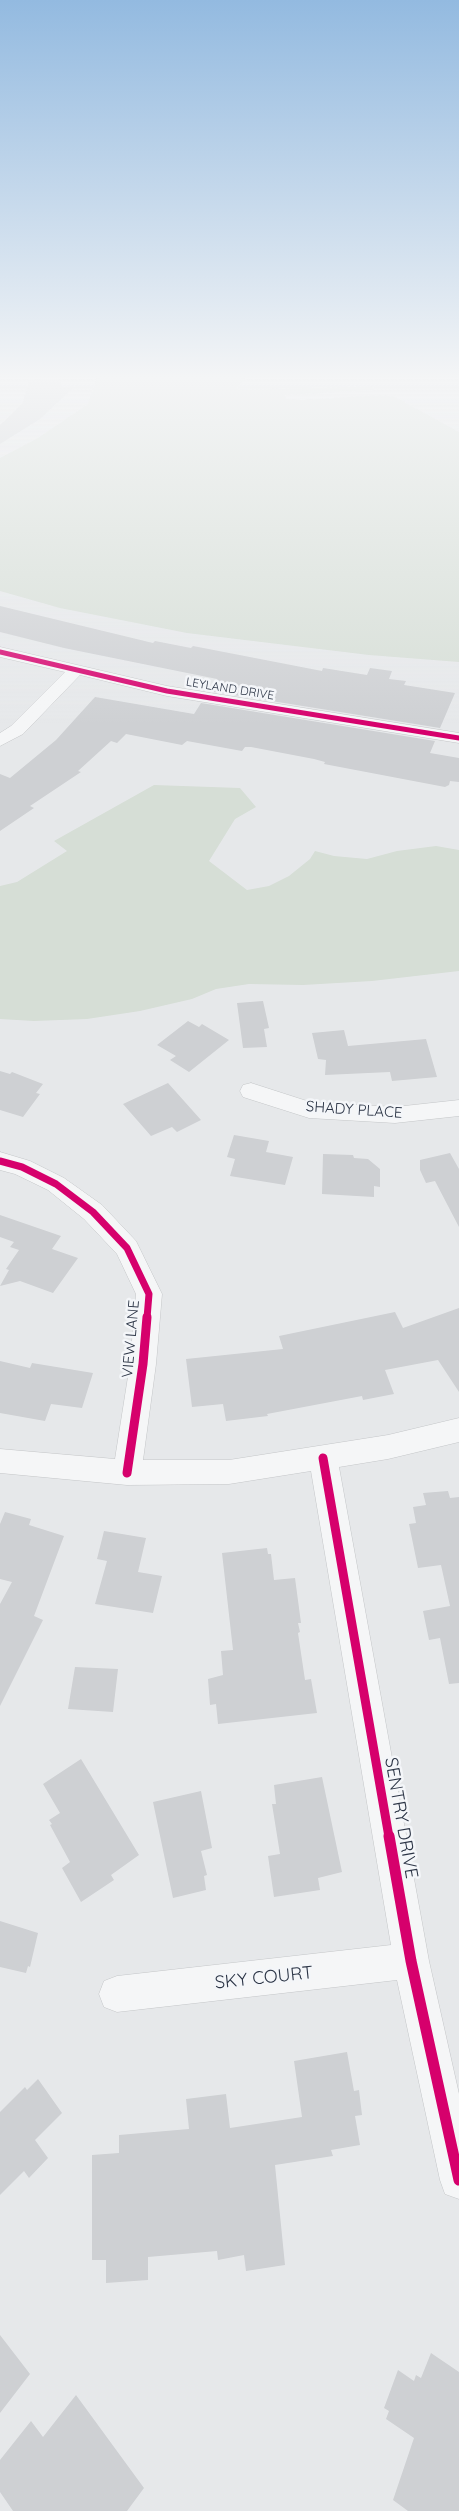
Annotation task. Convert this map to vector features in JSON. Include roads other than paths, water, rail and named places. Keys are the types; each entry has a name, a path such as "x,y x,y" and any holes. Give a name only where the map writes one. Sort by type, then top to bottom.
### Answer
{"street":[{"name":"LEYLAND DRIVE","path":"0,652 167,691 459,738"},
{"path":"0,741 17,730 76,670"},
{"name":"SHADY PLACE","path":"250,1091 309,1110 395,1115 459,1108"},
{"name":"VIEW LANE","path":"0,1161 22,1167 56,1184 94,1212 128,1248 149,1294 143,1364 127,1473"},
{"path":"0,1461 127,1473 229,1472 388,1447 459,1430"},
{"name":"SENTRY DRIVE","path":"323,1458 411,1961 459,2180"},
{"name":"SKY COURT","path":"117,1994 411,1961"}]}
